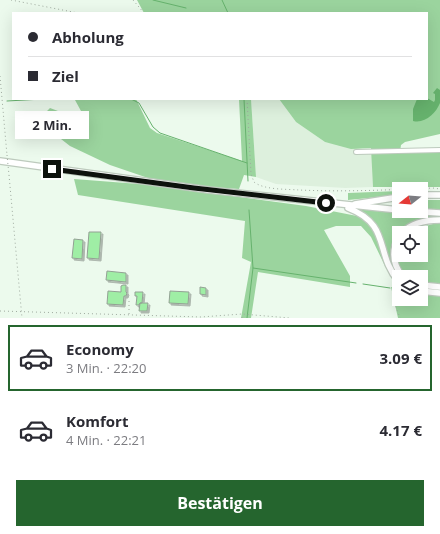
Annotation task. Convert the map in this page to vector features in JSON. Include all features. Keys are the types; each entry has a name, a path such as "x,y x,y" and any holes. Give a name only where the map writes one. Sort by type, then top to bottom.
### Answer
{"main road":[{"path":"0,162 152,183 392,209"},
{"path":"428,195 440,195"},
{"path":"343,205 392,199"},
{"path":"343,205 360,213 374,225 392,271"},
{"path":"428,212 440,213"},
{"path":"411,226 420,222 440,220"},
{"path":"428,286 440,287"},
{"path":"428,292 440,292"}],"lane":[{"path":"356,152 440,150"}],"path":[{"path":"11,0 73,12"},
{"path":"133,0 143,12"},
{"path":"0,76 22,318"},
{"path":"247,100 251,174 254,182 260,186 336,191 440,189"},
{"path":"129,301 129,315"},
{"path":"396,306 400,318"},
{"path":"0,311 201,317 249,314 290,318"}],"shaded area":[{"path":"137,0 440,0 440,134 405,142 401,145 400,152 440,152 440,187 428,187 428,182 392,182 392,187 373,187 371,148 351,149 325,142 296,122 280,100 428,100 428,12 143,12"},
{"path":"437,88 440,90 440,103 436,110 430,117 422,121 413,121 413,109 417,100 428,100 428,99 434,102 435,94 433,93"},
{"path":"75,100 136,100 150,128 157,133 242,161 239,100 251,100 256,177 244,175 239,189 211,187 151,179 110,165 70,146 52,132 45,124 44,114 50,108 74,117 80,116 81,111"},
{"path":"251,100 280,100 296,122 325,142 362,149 372,148 373,187 345,188 276,184 256,177"},
{"path":"74,179 152,185 306,206 357,216 367,221 375,232 386,263 385,266 371,237 361,226 336,226 324,230 350,276 350,287 258,272 251,318 241,318 251,262 242,258 245,221 78,195"},
{"path":"392,191 392,196 348,200 348,193"},
{"path":"428,200 440,200 440,210 428,209"},
{"path":"357,208 392,212 392,218 428,218 408,226 392,226 392,266 378,228 372,220"},
{"path":"428,216 439,217 428,218"},
{"path":"440,222 440,285 428,284 428,270 401,270 398,262 428,262 428,226 426,226"},
{"path":"428,294 440,295 440,318 398,318 395,306 428,306"}],"building":[{"path":"89,232 101,232 99,259 87,258"},
{"path":"74,239 83,240 82,259 72,258"},
{"path":"107,271 126,273 126,282 106,280"},
{"path":"126,285 127,293 126,296 124,296 123,305 107,304 108,291 121,292 121,286"},
{"path":"200,287 206,288 206,295 200,294"},
{"path":"170,291 189,292 188,304 169,303"},
{"path":"135,292 143,292 142,303 139,305 136,305 137,296 135,296"},
{"path":"140,303 148,303 147,311 139,311"}],"waterway":[{"path":"153,0 186,8"},
{"path":"222,0 228,12"},
{"path":"7,101 25,100"},
{"path":"133,100 139,103 153,127 160,133 247,163"},
{"path":"244,100 248,181"},
{"path":"247,318 253,268 249,210"},
{"path":"253,268 356,283"},
{"path":"363,284 390,288"}],"route":[{"path":"52,169 194,188 326,203"}]}
